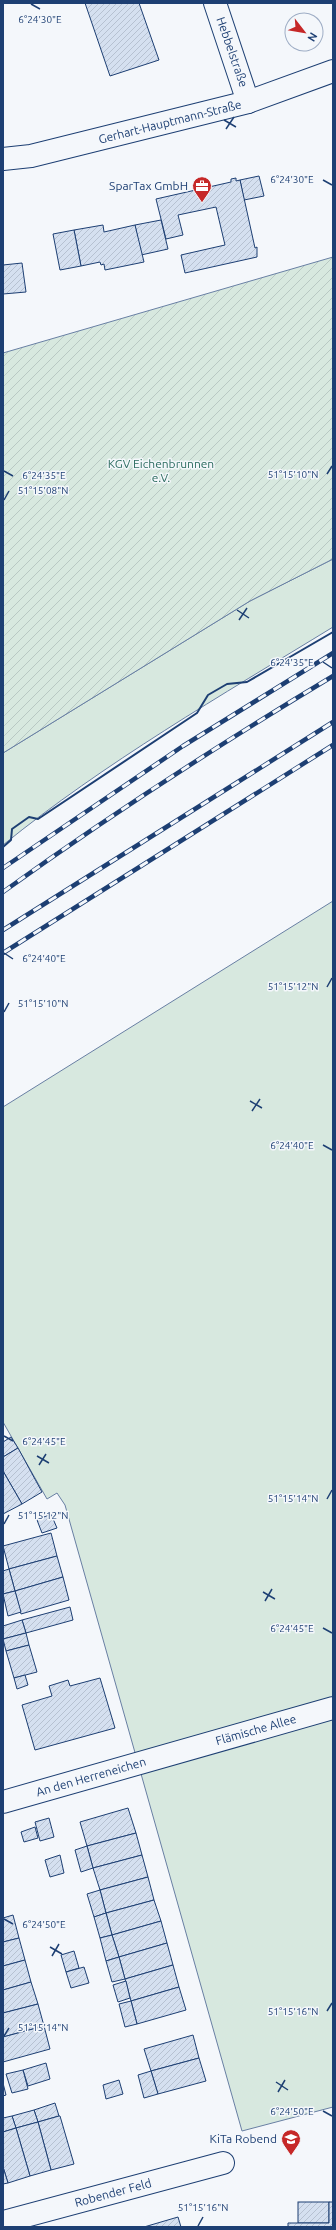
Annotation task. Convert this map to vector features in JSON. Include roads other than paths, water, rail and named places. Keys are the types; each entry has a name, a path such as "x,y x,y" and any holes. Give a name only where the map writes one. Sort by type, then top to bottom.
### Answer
{"street":[{"name":"Hebbelstraße","path":"215,3 248,102"},
{"name":"Gerhart-Hauptmann-Straße","path":"3,159 31,156 248,102 333,71"},
{"name":"Flämische Allee","path":"179,1752 333,1708"},
{"name":"An den Herreneichen","path":"3,1802 179,1752"},
{"name":"Robender Feld","path":"3,2222 223,2163"}],"railway":[{"path":"3,868 183,746 333,653"},
{"path":"3,892 84,835 166,781 333,676"},
{"path":"3,930 333,722"},
{"path":"3,953 333,745"}],"place":[{"name":"SparTax GmbH","path":"202,203"},
{"name":"KiTa Robend","path":"291,2156"}],"park label":[{"name":"KGV Eichenbrunnen e.V.","path":"161,471"}]}
